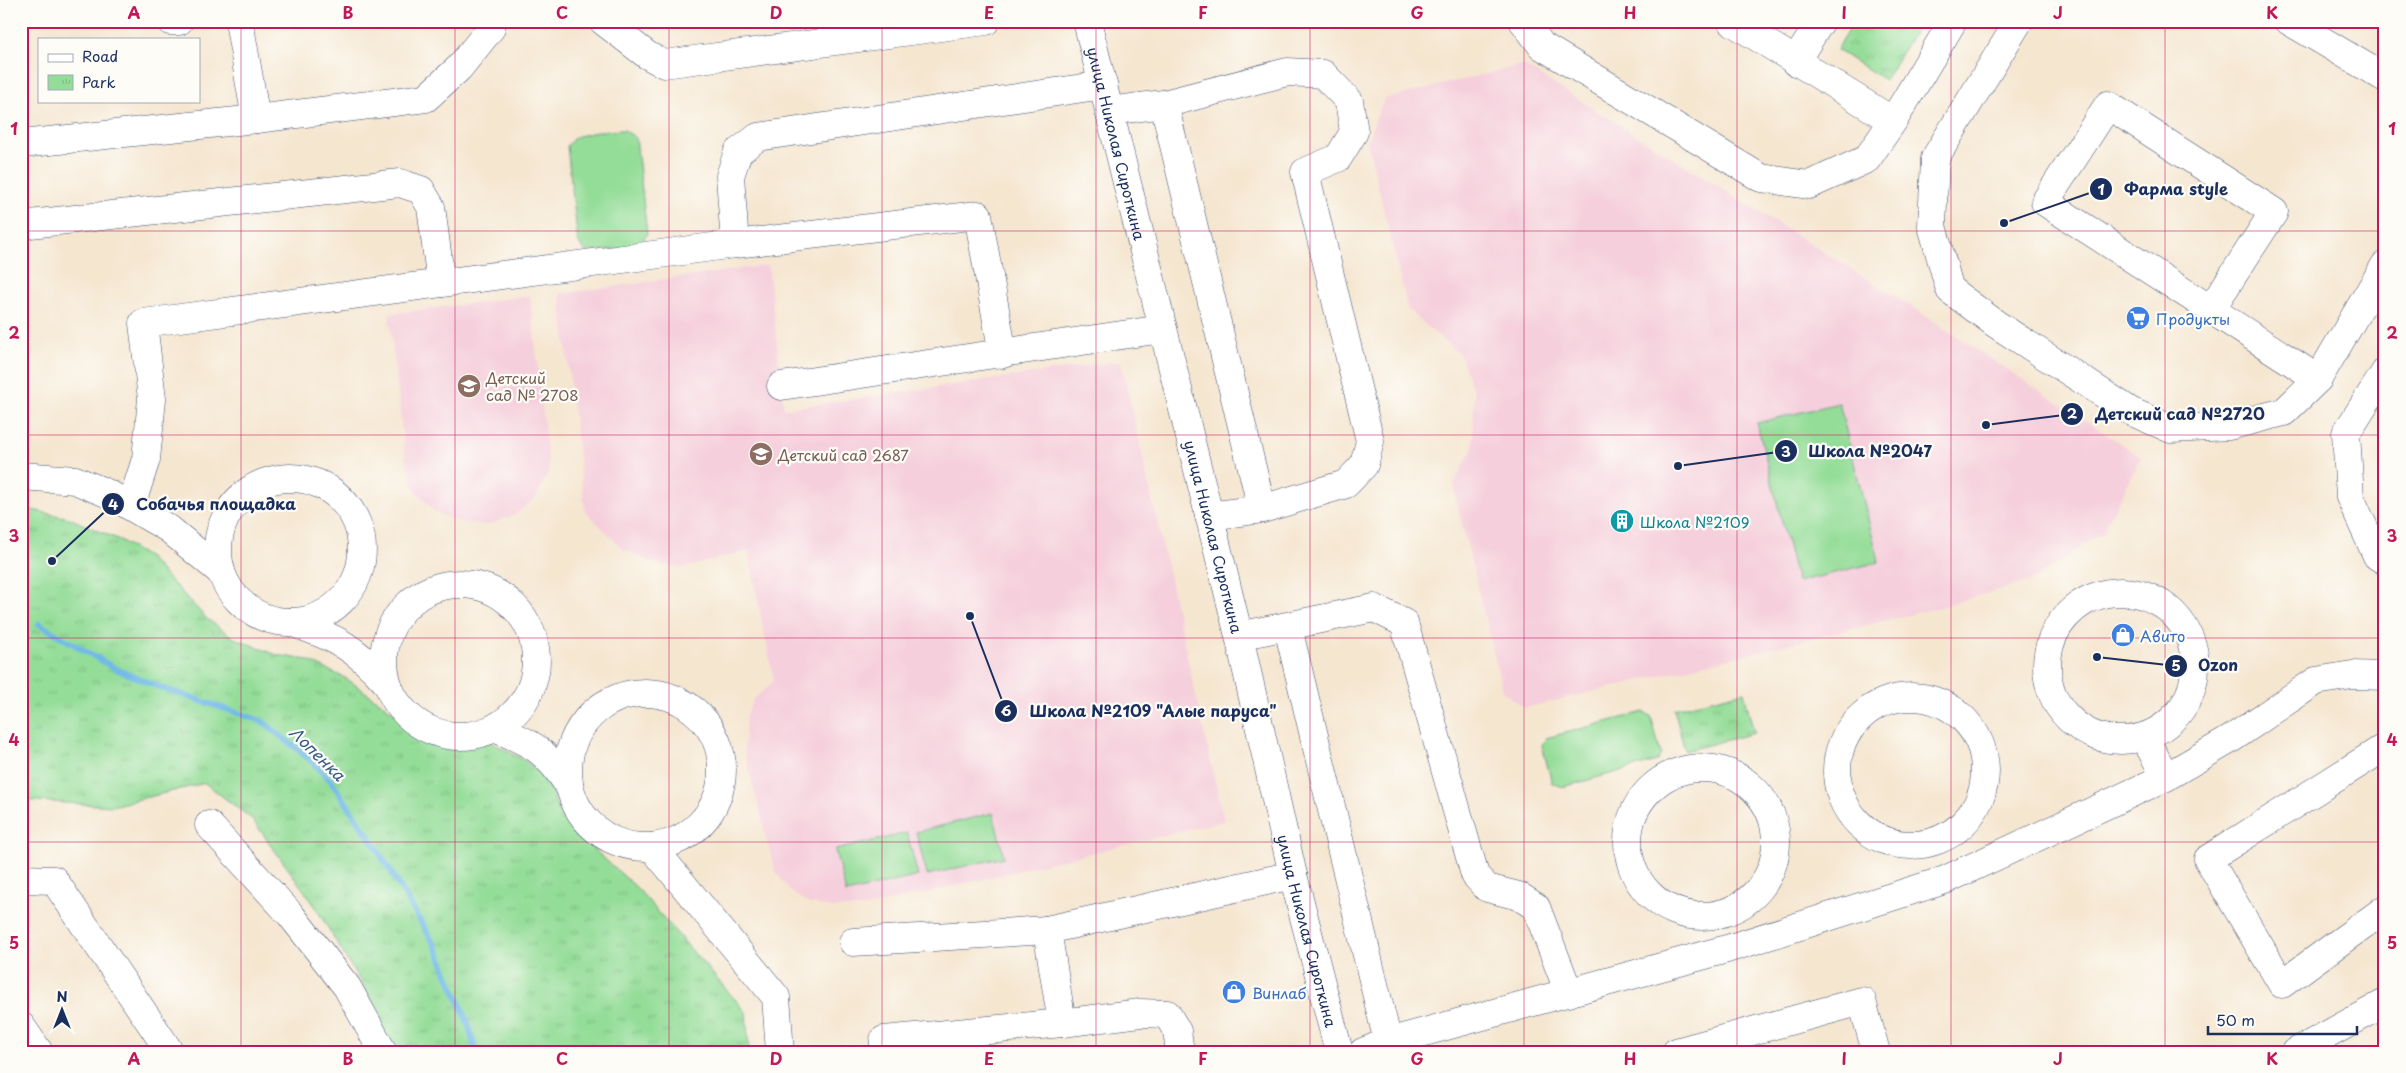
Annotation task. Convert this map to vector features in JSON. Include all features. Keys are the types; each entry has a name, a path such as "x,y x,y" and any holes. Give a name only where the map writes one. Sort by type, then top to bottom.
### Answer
{"street":[{"path":"170,21 179,21"},
{"path":"239,21 256,119"},
{"path":"21,144 256,119 426,98 459,68 491,28 492,21"},
{"path":"603,21 647,56 664,64 837,31 986,21"},
{"name":"улица Николая Сироткина","path":"1087,21 1239,636 1293,874 1339,1052"},
{"path":"1523,21 1542,46 1761,178 1809,185 1866,159 1893,121 1953,21"},
{"path":"1731,21 1893,121"},
{"path":"1795,62 1821,21"},
{"path":"2019,21 1936,158 1932,226 1950,290 1996,324 2130,411 2171,429 2229,426 2284,412 2318,379 2385,265"},
{"path":"2289,21 2385,78"},
{"path":"735,244 730,176 738,152 758,137 1106,98 1164,104 1286,72 1323,74 1349,101 1354,132 1338,158 1305,172 1370,440 1364,465 1346,484 1262,509 1209,516"},
{"path":"1164,104 1262,509"},
{"path":"2211,309 2274,212 2108,105 2045,202 2318,379"},
{"path":"21,225 400,183 421,190 431,207 441,283"},
{"path":"131,506 146,459 152,398 144,324 735,244 978,215 1003,354"},
{"path":"781,386 1162,329"},
{"path":"2385,372 2346,433 2350,497 2377,556 2385,561"},
{"path":"21,476 75,480 131,506 169,528 221,572"},
{"path":"290,622 312,618 332,608 348,592 359,572 362,549 358,527 348,507 332,491 312,481 289,477 267,481 247,492 231,507 221,528 217,550 221,572 231,592 247,608 268,618 290,622 339,641 368,662 387,683 398,705 416,722 438,733 462,736 496,729 528,741 554,762 583,817 597,830 614,841 632,846 652,847 677,841 699,826 715,805 722,780 721,754 711,729 694,710 671,697 645,693 619,698 596,710 579,730 570,755 568,786"},
{"path":"387,683 384,660 387,636 398,615 415,598 436,587 459,584 483,587 504,597 521,614 532,634 537,658 534,681 524,702 496,729"},
{"path":"2114,592 2138,593 2160,603 2179,618 2191,640 2196,663 2193,687 2182,709 2166,726 2144,737 2119,741 2094,736 2072,723 2056,704 2047,681 2047,656 2054,632 2070,612 2090,598 2114,592"},
{"path":"1239,636 1288,628 1374,608 1404,623 1475,875 1487,888 1519,896 1536,907 1569,993"},
{"path":"1288,628 1388,1042"},
{"path":"1363,1052 1388,1042 1727,949 1945,880 2166,777 2231,739 2316,681 2352,675 2385,676"},
{"path":"1905,697 1930,699 1954,710 1972,727 1983,750 1986,775 1980,800 1967,822 1946,838 1932,842 1922,846 1898,845 1876,837 1857,823 1844,803 1837,780 1838,756 1847,734 1862,716 1882,702 1905,697"},
{"path":"2144,737 2166,777"},
{"path":"2385,747 2208,859 2282,984 2385,909"},
{"path":"1695,768 1721,770 1744,780 1762,798 1774,821 1777,846 1771,871 1757,892 1737,908 1712,916 1689,916 1666,908 1647,893 1634,874 1627,851 1628,827 1637,805 1647,792 1652,786 1672,773 1695,768"},
{"path":"209,825 290,914 341,980 383,1052"},
{"path":"1932,842 1945,880"},
{"path":"652,847 776,997 780,1052"},
{"path":"853,942 1047,930 1293,874"},
{"path":"21,878 54,880 170,1052"},
{"path":"1712,916 1727,949"},
{"path":"1047,930 1062,1023"},
{"path":"1676,1052 1862,1001 1876,1052"},
{"path":"2296,1052 2385,1003"},
{"path":"884,1052 884,1040 1062,1023 1140,1013 1167,1014 1177,1031 1180,1052"},
{"path":"21,1026 38,1052"}],"shaded area":[{"path":"1523,65 1904,302 2141,457 2103,532 2033,580 1933,609 1525,708 1503,692 1457,503 1454,483 1473,448 1474,392 1460,355 1408,310 1367,141 1384,99"},
{"path":"768,265 784,409 1121,361 1224,821 862,908 833,908 807,903 789,890 775,871 744,750 746,717 753,700 774,681 748,551 683,568 653,563 623,549 585,511 560,294"},
{"name":"Детский сад № 2708","path":"530,296 549,470 537,496 515,515 488,525 460,523 434,511 415,490 405,457 389,314"}],"green space":[{"path":"1853,21 1921,21 1885,80 1837,50"},
{"path":"624,130 636,138 647,234 637,248 586,252 578,242 567,146 575,137 599,131"},
{"path":"1839,403 1879,562 1797,582 1757,423"},
{"path":"23,508 69,518 120,540 149,558 207,619 234,638 277,655 307,660 347,679 433,740 486,739 524,760 547,779 559,812 579,836 637,888 746,1012 749,1052 391,1052 373,1003 313,903 252,819 205,783 112,806 21,800"},
{"path":"1744,692 1754,733 1685,751 1674,709"},
{"path":"1644,712 1651,716 1661,754 1657,761 1563,787 1552,783 1542,745 1546,738"},
{"path":"993,813 1004,857 927,875 916,832"},
{"path":"907,833 918,876 846,893 835,850"}],"waterway":[{"name":"Лопенка","path":"39,624 116,669 159,687 262,721 307,757 331,781 376,847 437,949 468,1023 476,1052"}],"place":[{"name":"Фарма style","path":"2004,223"},
{"name":"Продукты","path":"2138,318"},
{"name":"Детский сад № 2708","path":"469,386"},
{"name":"Детский сад №2720","path":"1986,425"},
{"name":"Детский сад 2687","path":"761,454"},
{"name":"Школа №2047","path":"1678,466"},
{"name":"Школа №2109","path":"1622,521"},
{"name":"Собачья площадка","path":"52,561"},
{"name":"Школа №2109 \"Алые паруса\"","path":"970,616"},
{"name":"Авито","path":"2123,635"},
{"name":"Ozon","path":"2097,657"},
{"name":"Винлаб","path":"1234,992"}]}
